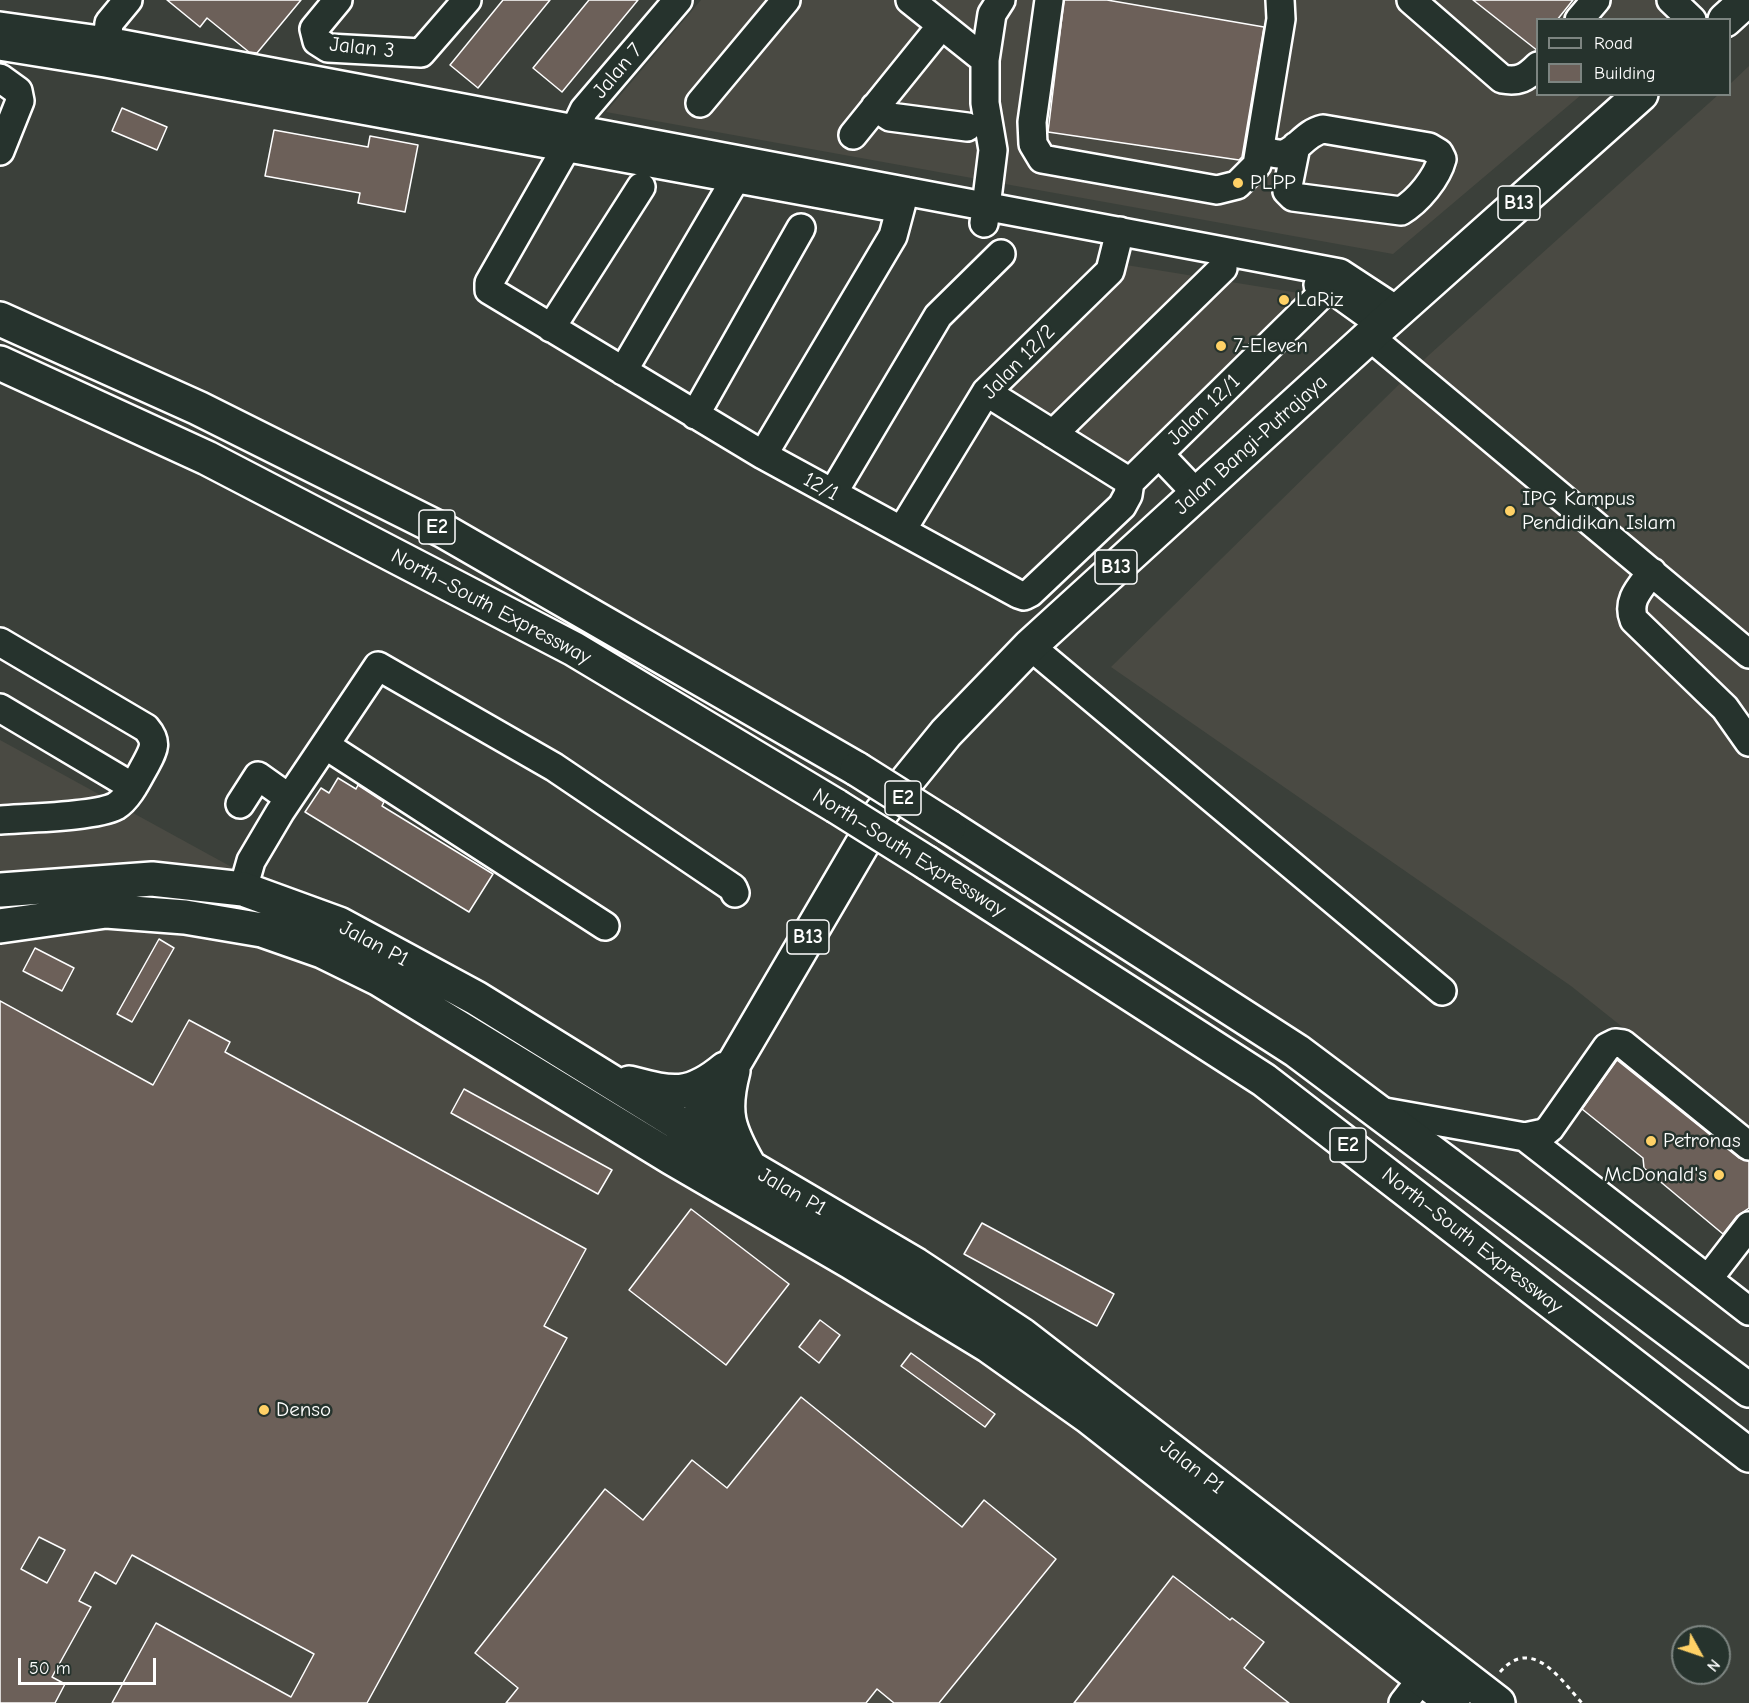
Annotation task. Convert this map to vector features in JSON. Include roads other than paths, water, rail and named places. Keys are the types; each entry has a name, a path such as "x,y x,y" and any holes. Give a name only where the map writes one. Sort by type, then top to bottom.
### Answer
{"main road":[{"path":"1727,18 1747,0"},
{"name":"Jalan Bangi-Putrajaya","path":"736,1060 880,814 946,733 1030,646 1383,324 1639,96"},
{"name":"North–South Expressway","path":"0,319 198,408 444,531 857,769 1297,1051 1749,1390"},
{"name":"North–South Expressway","path":"0,363 207,458 574,649 836,806 1264,1080 1749,1455"},
{"name":"Jalan P1","path":"0,890 152,879 243,890 339,924 477,998 690,1130 749,1167 907,1278"},
{"name":"Jalan P1","path":"0,926 106,910 185,917 262,930 322,951 379,979 460,1026 672,1158 1022,1335 1421,1680 1453,1703"},
{"path":"598,1075 679,1093 699,1088 736,1060"},
{"path":"736,1060 727,1095 727,1118 732,1137 749,1167"},
{"name":"B13","path":"672,1158 736,1060"},
{"name":"Jalan P1","path":"1421,1680 1490,1697"}],"street":[{"path":"106,52 109,23 128,0"},
{"name":"Jalan 3","path":"338,0 314,29 316,41 328,48 421,53 467,0"},
{"name":"Jalan 7","path":"551,328 489,290 489,283 584,111 678,0"},
{"path":"700,103 786,0"},
{"path":"910,0 985,60"},
{"path":"985,215 993,150 986,103 985,60 992,14 1001,0"},
{"path":"1049,0 1032,122 1033,144 1042,159 1218,190 1237,185 1257,165 1281,19 1280,0"},
{"path":"1411,0 1502,79 1516,82 1528,76 1536,68"},
{"path":"1581,18 1596,0"},
{"path":"1671,0 1690,18"},
{"path":"0,26 106,52 1118,240 1340,273 1383,324 1652,572 1749,654"},
{"path":"853,135 941,26"},
{"path":"0,46 106,52"},
{"path":"0,78 18,91 20,101 0,151"},
{"path":"875,107 890,117 967,127"},
{"path":"1260,150 1284,154 1311,132 1323,129 1429,147 1439,153 1442,159 1439,171 1408,207 1401,211 1293,197 1287,191 1296,146"},
{"path":"571,138 736,178 903,200"},
{"path":"623,371 736,178"},
{"path":"551,328 641,187"},
{"path":"763,455 893,236 903,200"},
{"path":"695,415 801,228"},
{"path":"1118,240 1223,268 1329,287 1383,324"},
{"name":"Jalan 12/2","path":"902,530 986,392 1110,271 1118,240"},
{"path":"833,493 938,316 1001,254"},
{"path":"1053,434 1223,268"},
{"name":"Jalan 12/1","path":"1130,482 1329,287"},
{"name":"12/1","path":"551,328 763,455 1024,596 1122,506 1128,495 1130,482"},
{"path":"986,392 1130,482"},
{"path":"1159,454 1197,494"},
{"path":"1652,572 1632,600 1630,610 1634,620 1725,708 1749,742"},
{"path":"0,642 146,728 153,736 155,747 133,787 116,806 90,812 0,820"},
{"path":"1030,646 1442,991"},
{"path":"243,890 251,861 289,798 378,666 554,767 733,888 735,893"},
{"path":"0,708 133,787"},
{"path":"325,745 605,926"},
{"path":"240,804 258,776 289,798"},
{"path":"460,1026 477,998"},
{"path":"1378,1111 1525,1137 1544,1132 1550,1128 1607,1047 1615,1043 1623,1044 1749,1146"},
{"path":"1525,1137 1749,1311"},
{"path":"1708,1279 1749,1226"}],"place":[{"name":"PLPP","path":"1238,183"},
{"name":"LaRiz","path":"1284,300"},
{"name":"7-Eleven","path":"1221,346"},
{"name":"IPG Kampus Pendidikan Islam","path":"1510,511"},
{"name":"Petronas","path":"1651,1141"},
{"name":"McDonald's","path":"1719,1175"},
{"name":"Denso","path":"264,1410"}]}
